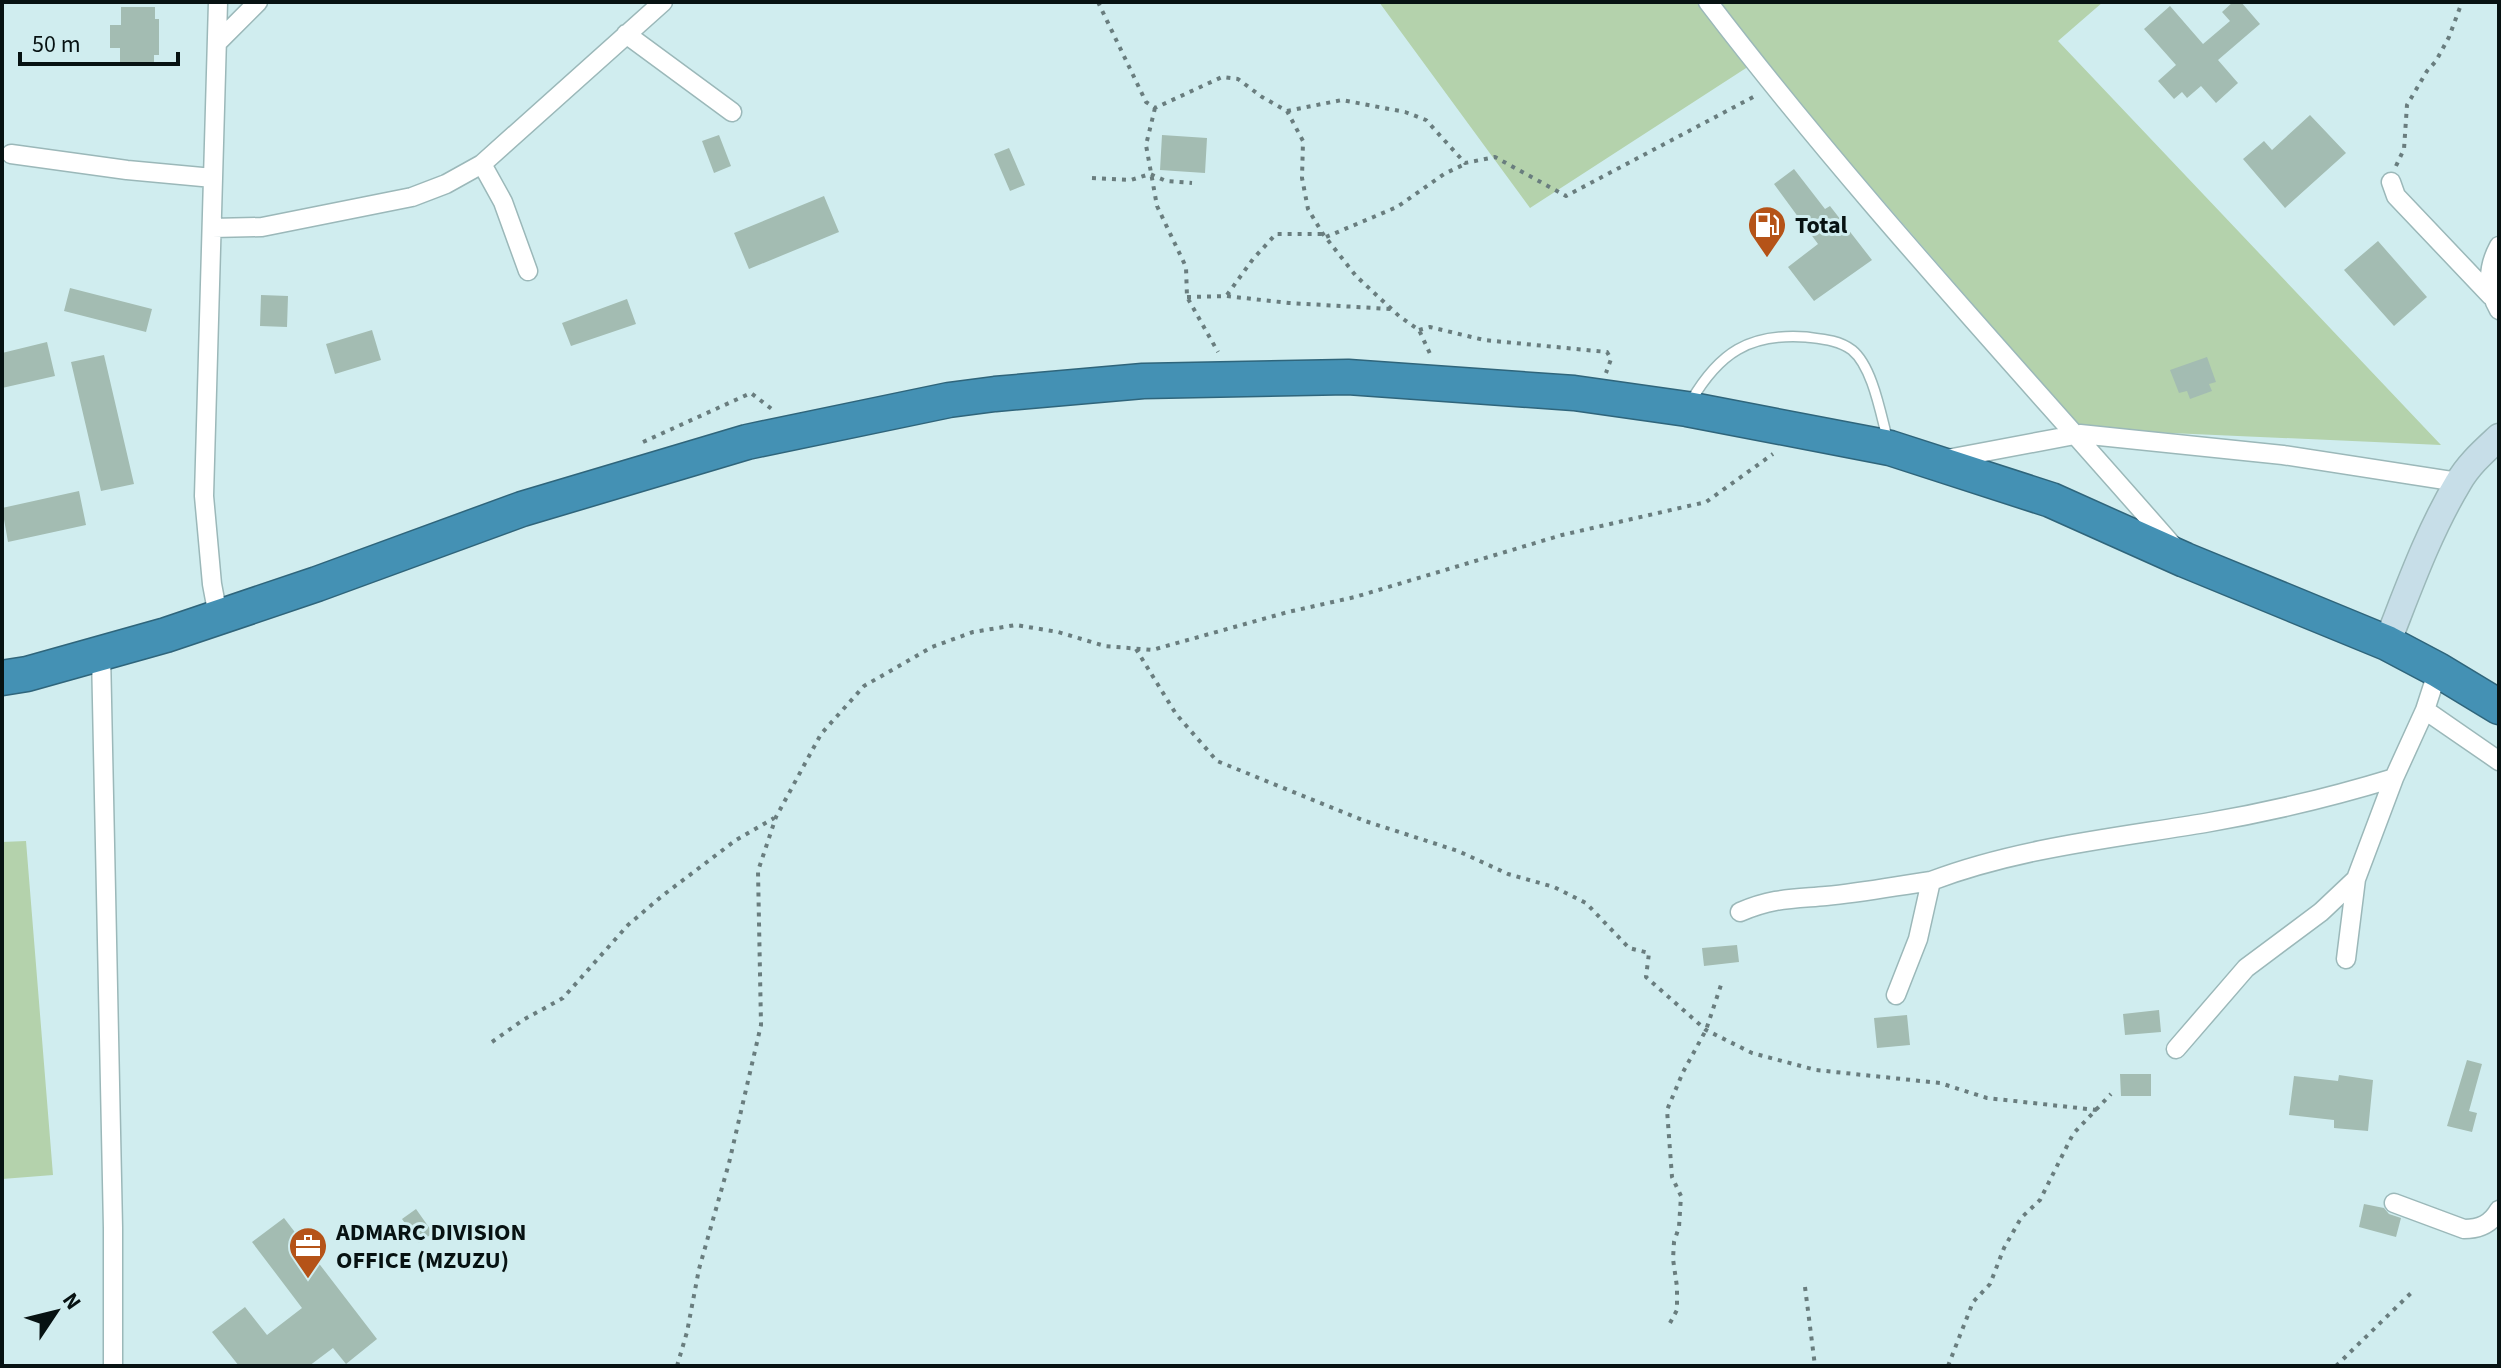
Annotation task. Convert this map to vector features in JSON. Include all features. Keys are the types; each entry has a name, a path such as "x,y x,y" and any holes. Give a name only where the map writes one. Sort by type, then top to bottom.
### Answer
{"highway":[{"path":"2,678 27,674 166,635 597,485 747,442 949,400 1143,381 1348,377 1574,393 1687,409 1890,448 2051,500 2185,560 2387,643 2499,707"}],"street":[{"path":"218,2 204,496 218,616"},
{"path":"217,43 258,2"},
{"path":"212,228 262,227 412,197 446,184 482,164 663,2"},
{"path":"1708,2 1773,87 2185,560"},
{"path":"626,34 732,112"},
{"path":"11,154 213,178"},
{"path":"482,164 503,202 528,271"},
{"path":"2391,182 2396,196 2495,303"},
{"path":"2495,303 2491,269 2499,246"},
{"path":"1932,462 2075,435 2283,455 2458,482"},
{"path":"2387,643 2418,565 2458,482 2499,437"},
{"path":"101,653 113,1366"},
{"path":"2346,959 2356,879 2394,778 2425,710 2438,670"},
{"path":"2425,710 2499,761"},
{"path":"1740,912 1788,897 1826,896 1931,881 1982,864 2266,812 2394,778"},
{"path":"2176,1049 2246,968 2321,912 2356,879"},
{"path":"1896,995 1918,939 1931,881"},
{"path":"2394,1203 2464,1229 2485,1225 2499,1210"}],"lane":[{"path":"1687,409 1719,361 1750,342 1789,336 1830,339 1853,351 1867,370 1890,448"}],"path":[{"path":"1098,2 1146,102 1155,108"},
{"path":"2391,182 2404,149 2407,105 2449,37 2462,2"},
{"path":"1155,108 1222,77 1238,79 1287,111 1303,141 1302,178 1308,209 1324,236 1356,276 1419,330 1434,363 1451,383"},
{"path":"1226,296 1276,234 1324,236 1397,207 1465,163 1495,157 1566,196 1773,87"},
{"path":"1287,111 1342,100 1405,112 1426,120 1465,163"},
{"path":"1155,108 1146,145 1157,206 1186,267 1187,297 1220,355"},
{"path":"1092,178 1131,180 1150,174 1166,181 1192,183"},
{"path":"1187,297 1226,296 1391,309"},
{"path":"1419,330 1430,327 1484,340 1593,350 1610,355 1606,373 1595,375 1588,386 1574,393"},
{"path":"677,1366 761,1025 758,871 776,817 821,734 864,686 932,647 973,632 1016,625 1058,632 1105,646 1152,650 1288,612 1355,597 1562,535 1706,502 1804,432"},
{"path":"1136,649 1176,714 1217,761 1365,821 1458,851 1508,874 1554,887 1586,903 1629,948 1649,953 1646,977 1706,1030 1752,1053 1816,1070 1940,1083 1987,1098 2097,1110"},
{"path":"492,1042 563,998 628,925 685,876 736,840 776,817"},
{"path":"1670,1323 1677,1310 1673,1259 1681,1196 1672,1177 1667,1110 1706,1030 1721,985"},
{"path":"1948,1366 1973,1302 1990,1284 2015,1228 2040,1200 2073,1134 2111,1094"},
{"path":"1805,1287 1815,1366"},
{"path":"2336,1366 2411,1293"}],"green space":[{"path":"1379,2 2103,2 2058,41 2441,445 2081,429 1760,59 1530,208"},
{"path":"26,841 53,1175 2,1179 2,842"}],"building":[{"path":"2233,2 2241,2 2260,24 2218,60 2238,83 2216,103 2201,86 2187,98 2182,92 2174,99 2158,81 2176,65 2144,29 2170,6 2203,44 2230,21 2222,12"},
{"path":"121,7 155,7 155,19 159,19 159,55 154,55 154,64 120,64 120,48 110,48 110,25 121,25"},
{"path":"2310,115 2346,153 2285,208 2243,159 2264,141 2272,150"},
{"path":"719,135 731,166 714,173 702,141"},
{"path":"1162,135 1207,138 1205,173 1160,170"},
{"path":"1009,148 1025,185 1010,191 994,154"},
{"path":"1794,169 1825,209 1830,206 1872,260 1814,301 1788,267 1818,244 1774,184"},
{"path":"824,196 839,232 749,269 734,233"},
{"path":"2378,241 2427,297 2394,326 2344,270"},
{"path":"70,288 152,309 146,332 64,311"},
{"path":"261,295 288,296 287,327 260,326"},
{"path":"627,299 636,324 571,346 562,323"},
{"path":"372,330 381,360 335,374 326,344"},
{"path":"47,342 55,376 2,388 2,353"},
{"path":"104,355 134,484 101,491 71,362"},
{"path":"2207,357 2216,382 2209,384 2212,391 2190,399 2187,391 2179,393 2170,370"},
{"path":"79,491 86,525 8,542 2,508"},
{"path":"1737,945 1739,962 1704,966 1702,948"},
{"path":"2159,1010 2161,1032 2125,1035 2123,1014"},
{"path":"1907,1015 1910,1045 1877,1048 1874,1018"},
{"path":"2467,1060 2482,1064 2469,1111 2477,1113 2472,1132 2447,1126"},
{"path":"2120,1074 2151,1074 2151,1096 2121,1096"},
{"path":"2339,1075 2373,1080 2368,1131 2334,1128 2334,1120 2289,1115 2294,1076 2338,1081"},
{"path":"2364,1204 2384,1208 2389,1214 2401,1218 2396,1237 2359,1227"},
{"path":"416,1209 433,1233 419,1243 402,1219"},
{"path":"284,1218 377,1339 346,1364 333,1348 309,1366 239,1366 212,1332 245,1307 267,1335 302,1308 252,1242"}],"place":[{"name":"Total","path":"1767,259"},
{"name":"ADMARC DIVISION OFFICE (MZUZU)","path":"308,1280"}]}
